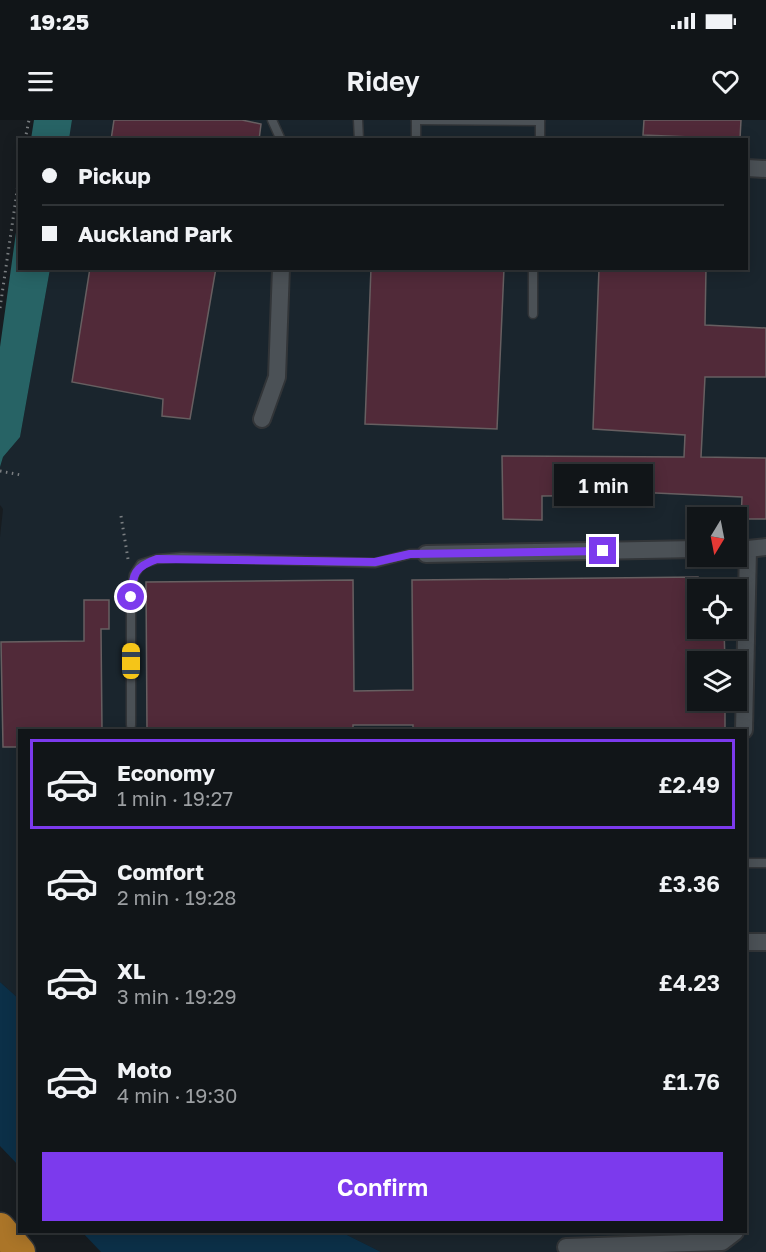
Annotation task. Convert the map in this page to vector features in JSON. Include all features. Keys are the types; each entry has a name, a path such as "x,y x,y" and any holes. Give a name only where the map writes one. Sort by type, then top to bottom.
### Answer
{"highway":[{"path":"0,1228 20,1252"},
{"path":"0,1238 15,1252"}],"street":[{"path":"748,168 766,169"},
{"path":"262,419 277,377 281,270"},
{"path":"747,549 766,548"},
{"path":"426,554 687,549"},
{"path":"742,567 744,729"},
{"path":"747,942 766,942"},
{"path":"566,1247 722,1242 734,1233"}],"lane":[{"path":"272,120 280,138"},
{"path":"358,120 359,138"},
{"path":"416,138 416,120 540,121 540,138"},
{"path":"533,270 533,314"},
{"path":"131,725 131,597 134,575 141,564 157,559 182,557 375,562 410,554 426,554"},
{"path":"747,863 766,863"}],"path":[{"path":"25,138 29,120"},
{"path":"0,308 18,185"},
{"path":"0,471 21,475"},
{"path":"121,516 125,549"}],"shaded area":[{"path":"34,120 72,120 69,138 31,138"},
{"path":"72,120 766,120 766,1252 381,1252 343,1233 747,1233 747,729 18,729 18,998 0,982 0,537 3,509 0,505 0,467 3,457 20,437 50,270 748,270 748,138 69,138"},
{"path":"18,218 18,270 50,270 20,437 3,457 0,467 0,347"},
{"path":"0,982 18,998 18,1165 0,1146"},
{"path":"83,1233 343,1233 381,1252 101,1252"}],"building":[{"path":"114,120 242,120 261,124 259,138 111,138"},
{"path":"644,120 741,120 740,138 643,135"},
{"path":"90,270 216,270 190,419 162,416 163,399 72,382"},
{"path":"371,270 504,270 497,429 365,424"},
{"path":"599,270 706,270 705,325 766,328 766,377 705,377 701,457 766,458 766,519 747,519 747,507 742,507 742,497 634,492 634,495 542,496 542,520 503,519 502,456 684,457 685,435 593,429"},
{"path":"698,577 698,579 687,579 687,639 724,639 725,651 687,651 687,711 725,711 725,729 413,729 413,725 353,725 353,729 147,729 146,582 353,580 354,691 413,690 412,580"},
{"path":"84,600 109,600 109,629 101,629 102,729 18,729 18,747 3,747 1,642 84,641"}],"route":[{"path":"131,597 134,575 141,564 157,559 182,557 375,562 410,554 603,551"}]}
